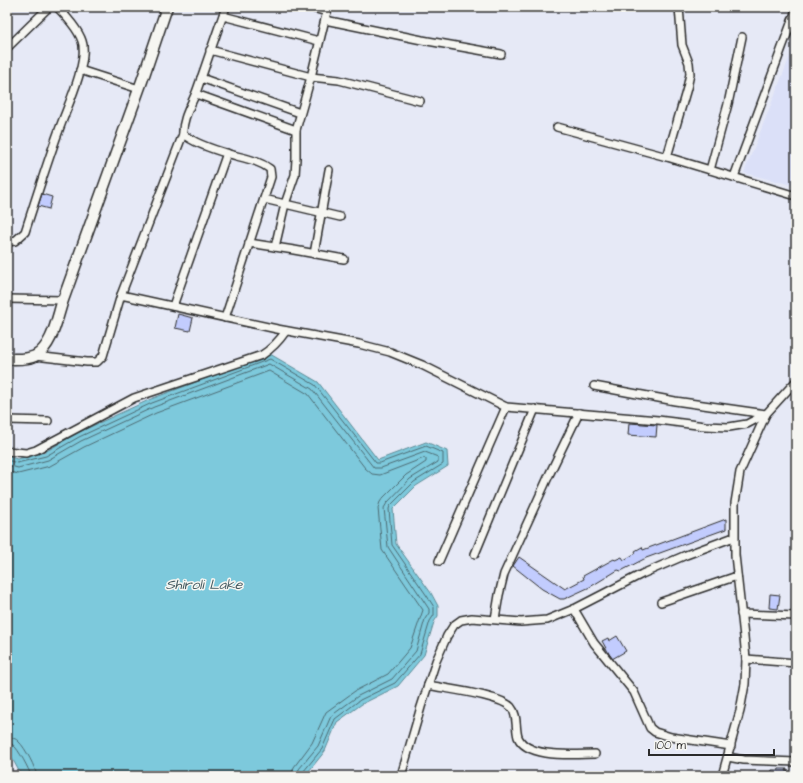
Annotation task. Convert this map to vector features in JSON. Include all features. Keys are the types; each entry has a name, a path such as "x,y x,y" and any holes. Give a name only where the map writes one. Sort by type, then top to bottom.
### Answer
{"street":[{"path":"7,48 48,7"},
{"path":"7,242 15,241 24,232 80,70 84,54 83,42 73,24 57,7"},
{"path":"35,356 44,348 51,336 167,7"},
{"path":"7,359 21,359 35,356 97,362 103,356 121,295 183,134 182,128 185,118 196,94 226,7"},
{"path":"275,247 285,204 295,175 296,130 311,78 327,9 308,7"},
{"path":"667,157 690,74 689,63 682,45 679,7"},
{"path":"734,177 796,10 790,7"},
{"path":"223,16 319,41"},
{"path":"325,20 422,40 501,54"},
{"path":"710,170 728,104 742,37"},
{"path":"210,50 311,78 339,80 420,101"},
{"path":"80,70 139,89"},
{"path":"201,78 300,113"},
{"path":"196,94 296,130"},
{"path":"557,127 667,157 796,196"},
{"path":"183,134 188,138 226,154 263,164 270,169 270,177 264,199 225,318"},
{"path":"173,306 226,154"},
{"path":"314,254 329,170"},
{"path":"264,199 340,217"},
{"path":"249,243 344,259"},
{"path":"121,295 286,331 359,344 390,352 422,365 506,407 651,419 704,426 729,427 747,424 766,414"},
{"path":"7,298 63,300"},
{"path":"7,451 26,453 36,450 134,398 262,355 272,349 286,331"},
{"path":"722,776 740,711 744,691 746,659 734,537 735,503 740,472 766,414 796,381"},
{"path":"594,386 675,401 766,414"},
{"path":"439,561 506,407"},
{"path":"475,554 535,409"},
{"path":"495,619 504,574 579,413"},
{"path":"7,420 48,420"},
{"path":"401,776 436,661 447,636 454,625 461,620 472,618 521,622 547,620 574,609 642,574 686,555 734,537"},
{"path":"661,602 737,576"},
{"path":"574,609 594,643 634,692 650,728 655,732 671,737 731,746"},
{"path":"742,614 796,616"},
{"path":"746,659 796,663"},
{"path":"428,685 504,702 511,708 515,715 518,738 524,745 534,751 550,753 595,754"},
{"path":"728,757 744,760 796,762"}],"shaded area":[{"path":"796,41 796,186 744,173"}],"water":[{"name":"Shiroli Lake","path":"270,354 318,382 378,460 426,442 447,451 448,466 416,486 393,509 396,544 431,593 438,606 438,616 434,622 424,655 398,686 362,704 337,722 325,751 305,776 23,776 7,749 7,456 17,459 45,452 77,433 151,399"}],"building":[{"path":"42,194 52,197 49,209 38,206"},
{"path":"178,314 193,318 190,331 175,328"},
{"path":"629,423 657,425 656,437 628,435"},
{"path":"726,519 726,529 646,558 621,571 618,570 590,587 564,599 560,599 542,589 513,566 519,557 565,589 584,579 583,576 614,559 615,560 622,557 624,560 636,553 635,551 642,547 643,550"},
{"path":"770,594 780,595 778,609 769,608"},
{"path":"617,636 626,651 612,659 602,641 608,638 609,641"},
{"path":"787,769 787,776 771,776 772,770"}]}
